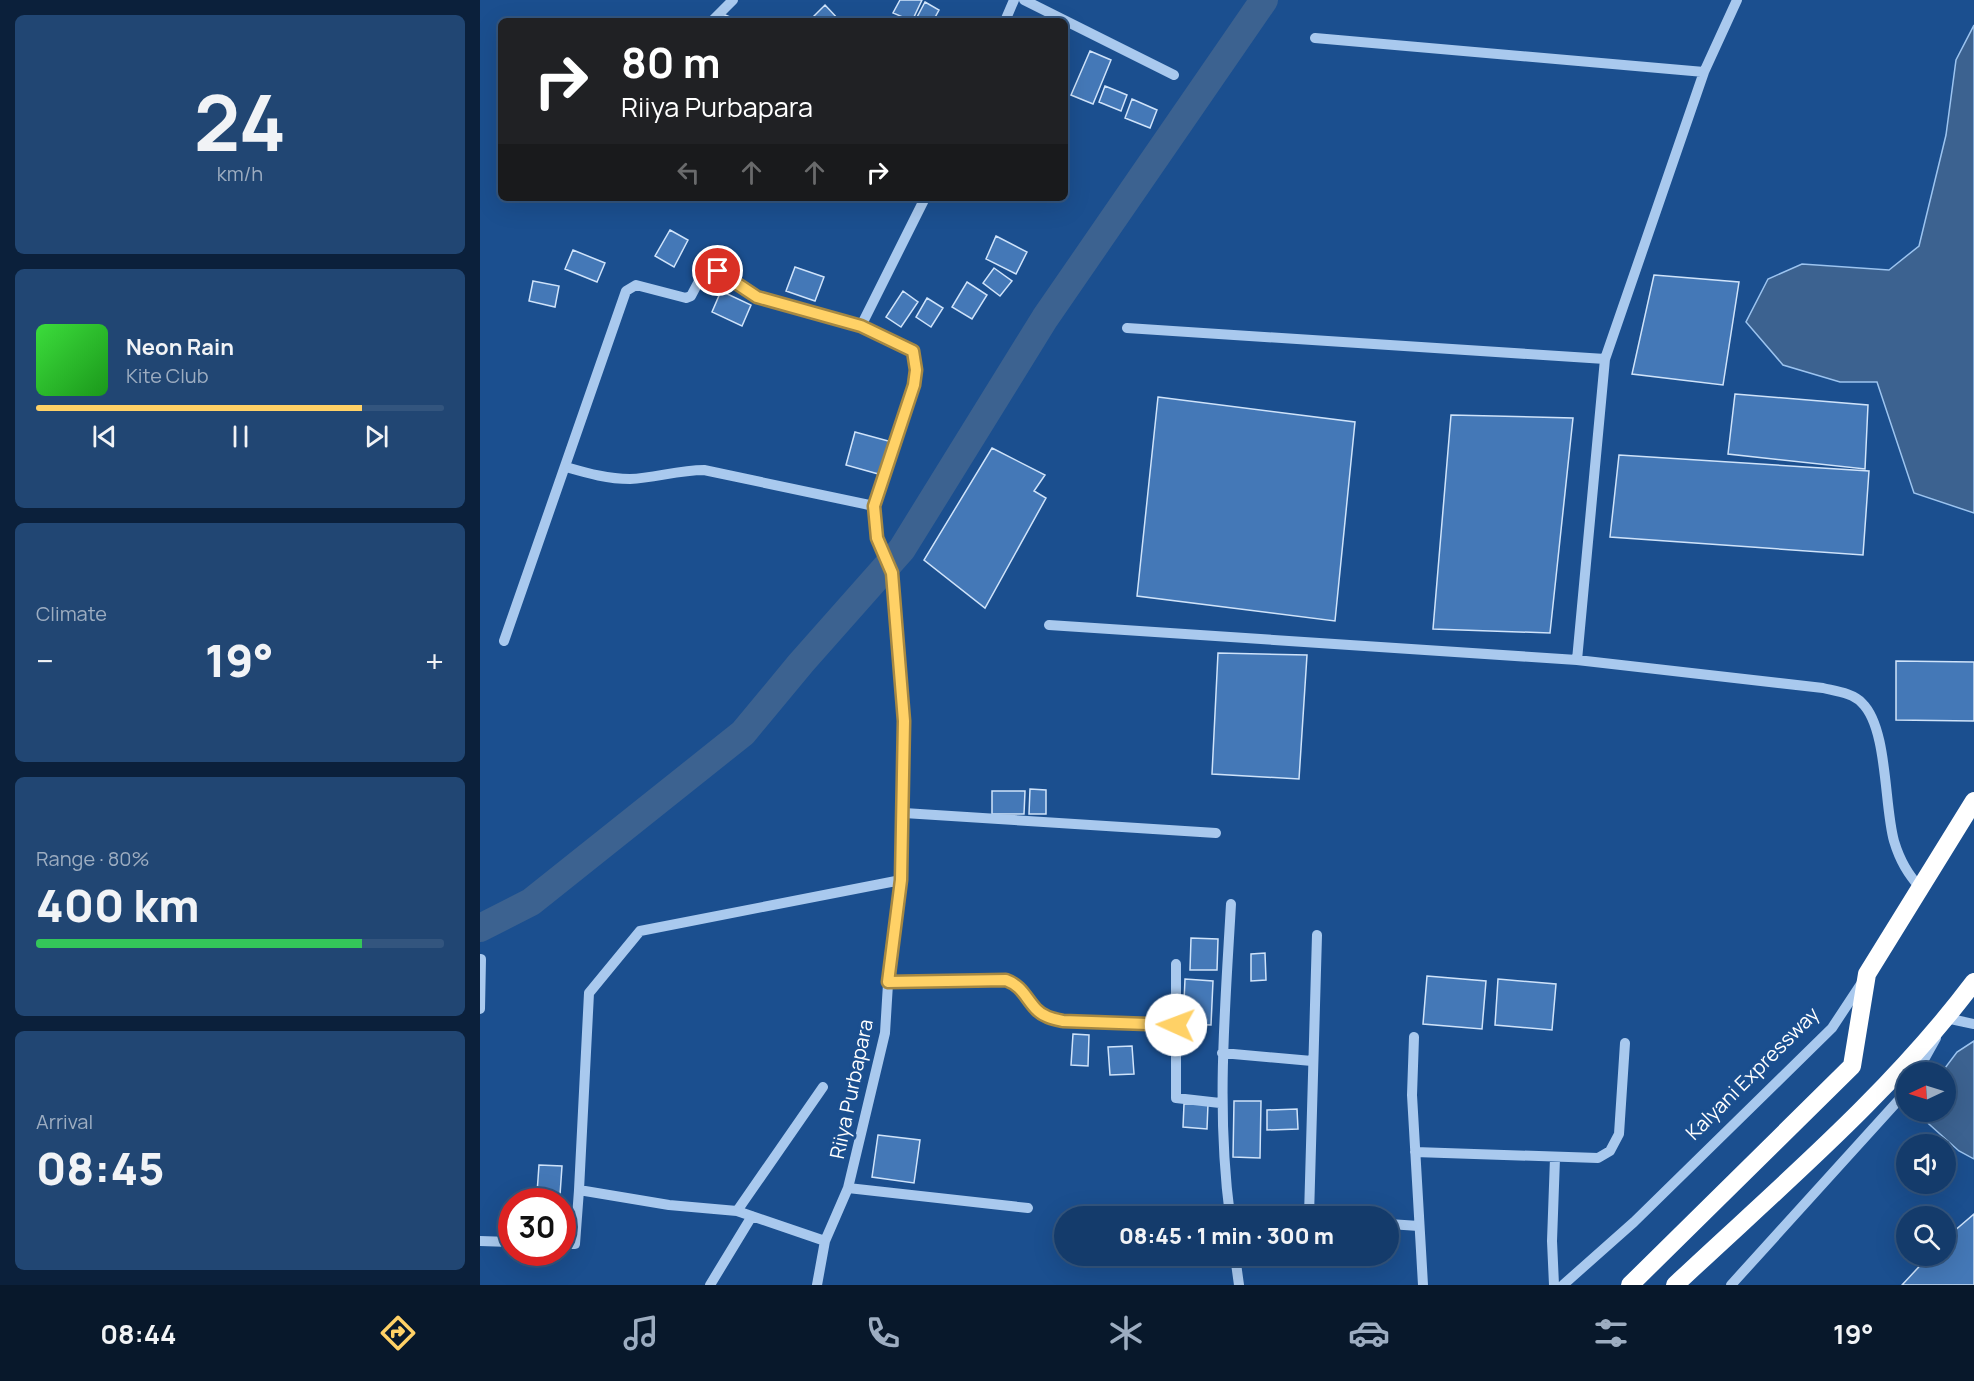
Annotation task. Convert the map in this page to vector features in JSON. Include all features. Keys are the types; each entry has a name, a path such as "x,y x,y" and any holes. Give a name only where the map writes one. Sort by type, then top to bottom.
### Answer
{"highway":[{"name":"Kalyani Expressway","path":"1867,974 1974,801"},
{"path":"1630,1285 1852,1066 1867,974"},
{"path":"1675,1285 1838,1132 1946,1018 1974,982"}],"street":[{"path":"715,18 733,0"},
{"path":"1006,18 1014,0"},
{"path":"1024,0 1060,18"},
{"path":"1577,660 1605,359 1704,72 1737,0"},
{"path":"1068,22 1174,75"},
{"path":"1315,38 1704,72"},
{"path":"861,326 924,201"},
{"path":"504,641 566,467 622,297 630,287 636,285 686,297 691,296 708,266 763,300 861,326 913,351 916,359 914,385 874,506 704,470 681,470 632,479 607,478 566,467"},
{"path":"1127,328 1605,359"},
{"name":"Riiya Purbapara","path":"817,1285 825,1240 848,1188 885,1034 888,982 901,880 904,721 892,573 877,538 874,506"},
{"path":"1049,625 1577,660 1823,688 1847,694 1862,702 1878,738 1894,840 1904,868 1921,889"},
{"path":"904,813 1216,834"},
{"path":"576,1230 589,993 640,931 901,880"},
{"path":"1229,1206 1223,1168 1220,1103 1231,904"},
{"path":"1309,1206 1317,935"},
{"path":"480,1009 481,959"},
{"path":"1176,964 1176,1098 1220,1103"},
{"name":"Kalyani Expressway","path":"1563,1285 1634,1222 1832,1028 1867,974"},
{"path":"888,982 1006,980 1017,984 1037,1010 1046,1016 1063,1021 1176,1025"},
{"path":"1922,1062 1946,1018 1974,1024"},
{"path":"1414,1037 1412,1095 1423,1285"},
{"path":"1415,1152 1598,1158 1610,1151 1619,1134 1625,1043"},
{"path":"1222,1053 1312,1061"},
{"path":"737,1211 823,1088"},
{"path":"1731,1285 1896,1103"},
{"path":"1554,1285 1552,1241 1555,1158"},
{"path":"848,1188 1028,1208"},
{"path":"579,1190 669,1205 737,1211 825,1240"},
{"path":"711,1285 752,1216"},
{"path":"1399,1225 1419,1226"},
{"path":"480,1241 498,1242"},
{"path":"1236,1266 1239,1285"}],"water":[{"path":"1974,25 1974,513 1914,493 1877,382 1840,382 1783,365 1746,322 1768,279 1802,264 1889,270 1919,246 1946,135 1956,60"},
{"path":"1974,1041 1974,1159 1956,1148 1956,1134 1940,1134 1927,1122 1956,1122 1956,1062 1950,1062 1957,1052"}],"building":[{"path":"900,0 922,0 913,18 905,18 893,13"},
{"path":"925,2 939,10 935,18 917,18"},
{"path":"825,5 837,18 812,18"},
{"path":"1090,51 1111,60 1093,104 1071,95"},
{"path":"1105,86 1127,95 1121,111 1099,102"},
{"path":"1132,99 1157,110 1150,128 1125,118"},
{"path":"670,230 688,240 674,267 655,256"},
{"path":"996,236 1027,252 1016,274 986,259"},
{"path":"573,250 605,263 597,282 565,269"},
{"path":"795,267 824,277 815,301 786,291"},
{"path":"994,268 1012,281 1000,296 983,283"},
{"path":"1654,275 1739,282 1723,385 1632,374"},
{"path":"533,281 559,286 555,307 529,301"},
{"path":"967,282 987,295 972,319 952,307"},
{"path":"721,291 751,305 742,326 712,312"},
{"path":"903,291 918,302 901,327 886,317"},
{"path":"927,298 943,308 931,327 916,317"},
{"path":"1735,394 1868,405 1865,469 1728,454"},
{"path":"1158,397 1355,422 1335,621 1137,596"},
{"path":"1451,415 1573,418 1550,633 1433,629"},
{"path":"855,432 892,442 882,475 846,465"},
{"path":"992,448 1045,475 1034,491 1046,498 985,608 924,560"},
{"path":"1619,455 1869,471 1863,555 1610,537"},
{"path":"1218,653 1307,655 1299,779 1212,774"},
{"path":"1896,661 1974,662 1974,721 1896,720"},
{"path":"1030,789 1046,790 1046,814 1029,814"},
{"path":"992,791 1025,791 1024,814 992,814"},
{"path":"1191,938 1218,939 1217,970 1190,970"},
{"path":"1265,953 1266,980 1251,981 1251,954"},
{"path":"1427,976 1486,981 1482,1029 1423,1024"},
{"path":"1185,979 1213,981 1211,1025 1183,1024"},
{"path":"1498,979 1556,984 1552,1030 1495,1025"},
{"path":"1073,1034 1089,1035 1088,1066 1071,1065"},
{"path":"1132,1046 1134,1074 1110,1075 1108,1047"},
{"path":"1234,1101 1261,1101 1260,1158 1233,1157"},
{"path":"1184,1104 1208,1104 1207,1129 1183,1127"},
{"path":"1297,1109 1298,1129 1267,1130 1267,1110"},
{"path":"878,1135 920,1140 914,1183 872,1177"},
{"path":"539,1165 562,1166 560,1188 537,1188"},
{"path":"1974,1214 1974,1285 1902,1285 1920,1266 1956,1266 1956,1229"}],"waterway":[{"path":"480,928 531,902 743,733 801,663 902,549 1045,318 1264,0"}],"route":[{"path":"718,271 750,294 763,300 861,326 913,351 916,359 914,385 874,506 877,538 892,573 904,721 901,880 890,951 888,982 988,978 1006,980 1017,984 1029,996 1037,1010 1046,1016 1063,1021 1176,1025"}]}
